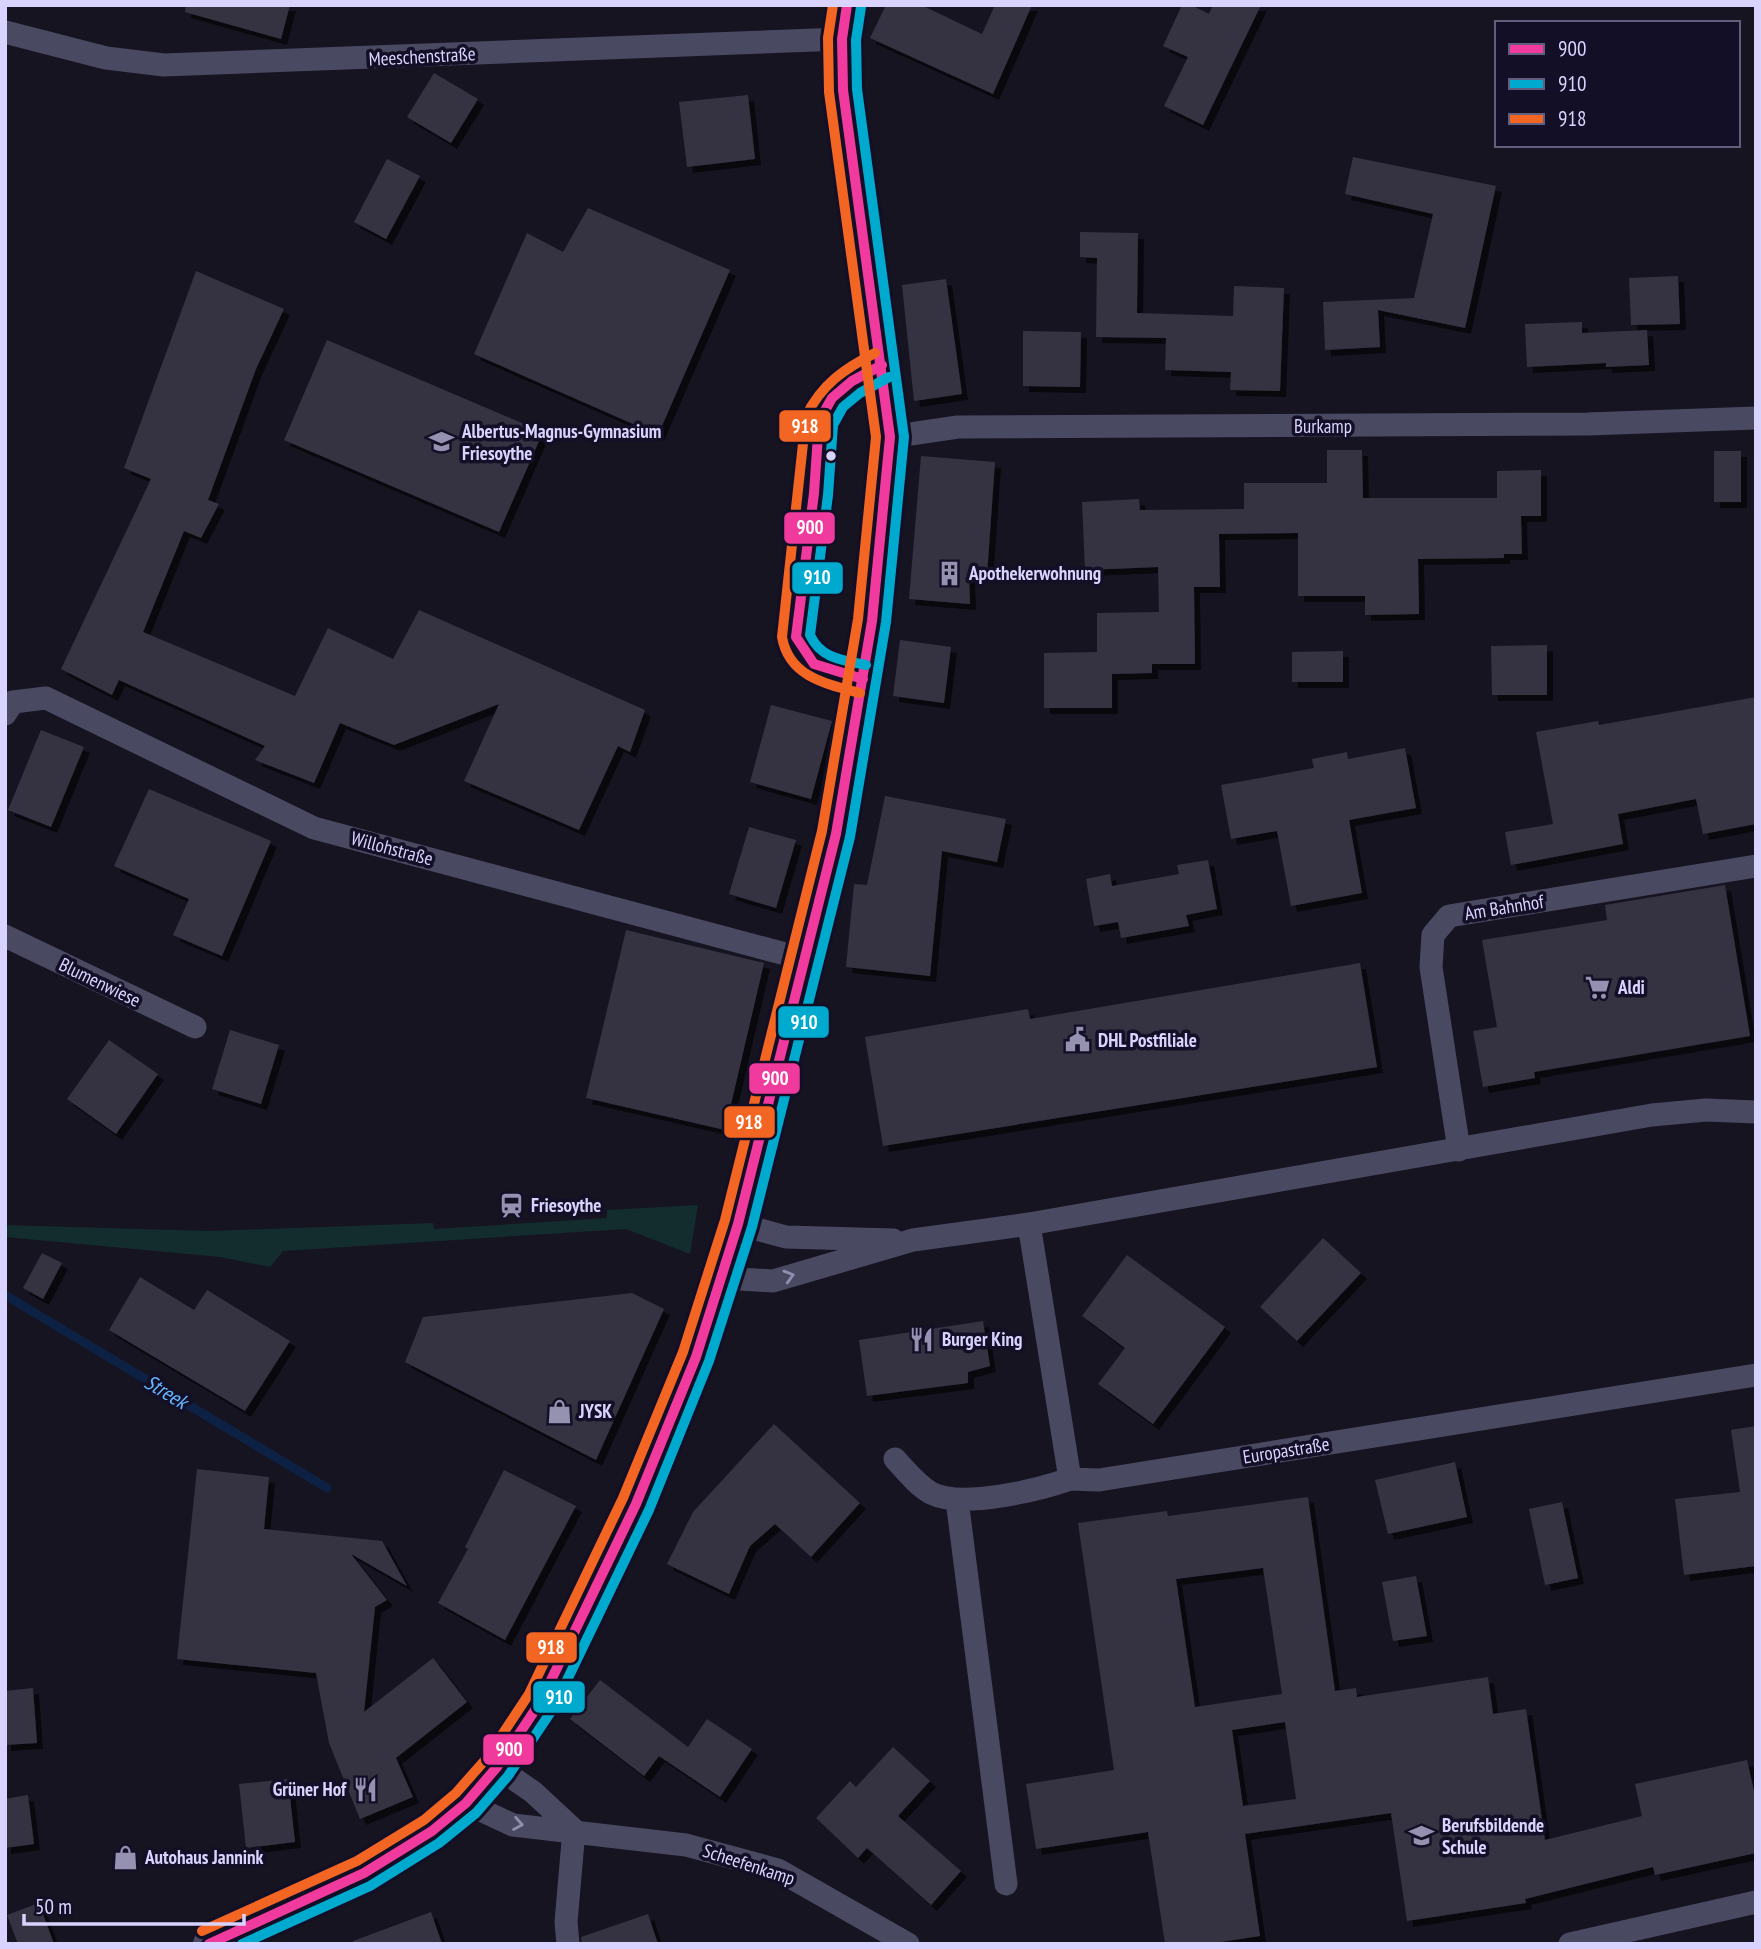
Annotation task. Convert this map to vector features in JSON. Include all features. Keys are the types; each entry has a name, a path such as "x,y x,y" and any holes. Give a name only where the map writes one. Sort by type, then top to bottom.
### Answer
{"street":[{"path":"208,1944 363,1873 432,1831 466,1803 497,1767 541,1701 648,1478 688,1380 722,1278 836,834 863,678 890,437 843,90 842,39 847,5"},
{"name":"Meeschenstraße","path":"5,32 106,58 164,65 842,39"},
{"name":"Burkamp","path":"890,437 958,427 1588,424 1756,418"},
{"name":"Willohstraße","path":"5,714 13,702 46,698 314,828 804,959"},
{"name":"Am Bahnhof","path":"1459,1150 1431,967 1433,935 1449,916 1756,866"},
{"name":"Blumenwiese","path":"5,936 195,1027"},
{"path":"722,1278 773,1281 913,1240 1029,1224 1652,1115 1706,1110 1756,1112"},
{"path":"738,1224 786,1237 913,1240"},
{"path":"1029,1224 1070,1479"},
{"name":"Europastraße","path":"957,1500 1042,1488 1070,1479 1099,1480 1756,1375"},
{"path":"895,1459 933,1493 957,1500 1006,1884"},
{"path":"497,1767 533,1792 574,1830 566,1922 568,1944"},
{"name":"Scheefenkamp","path":"466,1803 513,1825 686,1845 778,1870 908,1944"},
{"path":"1570,1944 1638,1937 1756,1902"}],"green space":[{"path":"698,1205 690,1254 626,1229 283,1251 270,1267 220,1257 5,1237 5,1225 210,1231 433,1223 434,1229 607,1218 607,1210"}],"building":[{"path":"186,5 290,5 281,39 185,12"},
{"path":"886,5 921,5 982,34 995,5 1032,5 993,94 870,38"},
{"path":"1182,5 1191,5 1209,14 1213,5 1261,5 1203,125 1164,106 1188,57 1163,46"},
{"path":"434,73 478,99 451,143 407,117"},
{"path":"748,95 755,159 687,167 679,102"},
{"path":"1353,157 1496,186 1465,328 1378,310 1380,347 1325,350 1323,302 1414,298 1433,214 1345,194"},
{"path":"387,159 420,176 386,239 354,222"},
{"path":"588,208 730,270 658,435 474,354 527,233 563,252"},
{"path":"1080,232 1138,233 1137,313 1233,316 1234,286 1284,288 1280,391 1230,390 1231,372 1165,370 1166,338 1096,337 1097,258 1080,257"},
{"path":"196,271 284,309 256,369 208,500 219,504 201,538 184,531 143,632 295,696 328,628 393,659 419,610 645,710 630,752 618,746 579,830 464,781 499,704 394,745 340,723 314,783 255,760 265,746 119,680 112,695 61,669 151,479 124,468"},
{"path":"1678,276 1680,324 1631,325 1629,278"},
{"path":"946,279 962,394 914,401 902,285"},
{"path":"1582,322 1582,333 1647,330 1649,365 1606,367 1606,363 1527,367 1525,324"},
{"path":"1023,331 1081,332 1080,387 1023,386"},
{"path":"327,340 543,432 499,532 284,440"},
{"path":"1327,450 1362,450 1363,498 1497,498 1497,471 1541,470 1541,516 1521,516 1522,554 1504,554 1504,558 1418,559 1419,614 1365,615 1365,596 1298,596 1298,533 1219,534 1220,587 1194,587 1195,664 1152,664 1152,673 1112,674 1112,708 1044,708 1044,653 1097,652 1097,613 1159,612 1158,567 1085,570 1082,502 1139,499 1140,510 1244,509 1244,483 1327,483"},
{"path":"1714,451 1741,451 1741,502 1714,502"},
{"path":"921,456 995,462 987,575 969,576 970,604 909,599"},
{"path":"900,640 951,647 944,703 893,696"},
{"path":"1547,645 1547,695 1492,695 1491,646"},
{"path":"1343,651 1343,682 1292,682 1292,652"},
{"path":"1756,697 1756,824 1703,834 1696,799 1618,814 1623,844 1511,865 1505,832 1553,824 1536,732 1598,721 1599,725"},
{"path":"771,705 832,721 811,799 750,782"},
{"path":"41,730 84,747 51,827 8,810"},
{"path":"1405,748 1416,808 1349,820 1362,893 1291,906 1277,831 1231,839 1221,785 1314,768 1312,759 1347,752 1348,759"},
{"path":"149,789 271,841 222,956 173,935 189,899 114,866"},
{"path":"885,796 1006,819 997,862 942,851 930,976 846,967 854,884 867,885"},
{"path":"749,827 796,840 776,908 729,894"},
{"path":"1208,860 1217,909 1186,915 1189,926 1121,938 1118,922 1094,926 1086,879 1110,874 1112,886 1179,874 1177,865"},
{"path":"1725,885 1750,1036 1534,1072 1535,1078 1483,1087 1473,1031 1497,1027 1482,940 1607,920 1605,905"},
{"path":"626,930 764,963 725,1130 586,1098"},
{"path":"1360,963 1377,1067 883,1146 865,1037 1028,1009 1030,1019"},
{"path":"230,1030 279,1045 261,1104 212,1089"},
{"path":"109,1040 158,1074 116,1134 67,1099"},
{"path":"1323,1238 1361,1273 1297,1341 1260,1307"},
{"path":"42,1253 62,1263 43,1299 23,1288"},
{"path":"1127,1255 1225,1327 1153,1424 1098,1384 1125,1348 1082,1316"},
{"path":"140,1277 194,1310 207,1290 290,1341 245,1411 109,1330"},
{"name":"JYSK","path":"632,1293 664,1309 596,1460 405,1362 423,1317"},
{"path":"983,1321 990,1366 968,1372 968,1383 867,1396 859,1340"},
{"path":"774,1424 860,1503 811,1557 775,1524 750,1546 729,1594 667,1564 693,1512"},
{"path":"1756,1426 1756,1566 1684,1575 1675,1499 1740,1492 1731,1430"},
{"path":"1455,1462 1467,1517 1388,1534 1375,1480"},
{"path":"197,1469 269,1477 264,1529 382,1541 407,1586 351,1554 387,1600 375,1607 364,1712 433,1658 467,1702 396,1758 413,1797 360,1819 329,1743 316,1673 177,1659"},
{"path":"504,1470 576,1506 505,1640 438,1603 468,1549 465,1547"},
{"path":"1308,1497 1335,1691 1356,1688 1357,1697 1488,1677 1493,1714 1526,1709 1545,1840 1642,1816 1635,1784 1747,1760 1756,1800 1756,1853 1655,1875 1653,1867 1525,1899 1526,1903 1407,1921 1391,1813 1245,1834 1260,1936 1208,1944 1165,1944 1148,1832 1036,1849 1026,1784 1114,1770 1078,1523 1167,1511 1168,1516","holes":["1263,1568 1282,1694 1195,1707 1176,1579","1285,1722 1296,1799 1243,1806 1232,1730"]},
{"path":"1562,1502 1578,1578 1545,1585 1529,1509"},
{"path":"1416,1576 1427,1636 1393,1641 1382,1582"},
{"path":"600,1680 688,1747 707,1719 752,1749 720,1797 659,1756 644,1776 570,1719"},
{"path":"33,1688 37,1743 5,1745 5,1691"},
{"path":"893,1747 930,1781 898,1816 961,1871 931,1905 867,1848 858,1858 816,1818 850,1781 856,1787"},
{"path":"288,1779 295,1842 246,1848 239,1784"},
{"path":"28,1795 34,1844 5,1848 5,1799"},
{"path":"39,1903 54,1944 18,1944 7,1915"},
{"path":"431,1912 442,1944 353,1944 353,1941"},
{"path":"648,1914 658,1944 582,1944 581,1937"}],"waterway":[{"name":"Streek","path":"5,1295 327,1488"}],"transit line":[{"name":"918","path":"202,1931 357,1861 424,1820 456,1793 486,1759 529,1694 623,1498 683,1352 725,1220 822,831 858,619 876,437 829,92 828,38 833,5"},
{"name":"900","path":"209,1944 364,1873 432,1831 466,1803 497,1767 541,1701 636,1504 696,1357 738,1224 836,834 872,621 890,437 843,90 842,39 847,5"},
{"name":"910","path":"242,1944 370,1886 439,1843 476,1813 508,1776 554,1707 649,1510 709,1361 752,1227 850,837 886,622 904,437 857,89 856,40 861,7"},
{"name":"918","path":"860,693 822,682 801,670 786,651 782,637 806,416 819,395 835,378 875,353"},
{"name":"900","path":"863,679 814,664 796,637 814,493 819,421 832,398 852,381 882,365"},
{"name":"910","path":"866,665 826,654 810,635 828,495 833,425 843,407 860,393 889,377"}],"place":[{"name":"Albertus-Magnus-Gymnasium Friesoythe","path":"442,442"},
{"name":"Apothekerwohnung","path":"949,573"},
{"name":"Aldi","path":"1598,987"},
{"name":"DHL Postfiliale","path":"1078,1040"},
{"name":"Friesoythe","path":"511,1205"},
{"name":"Burger King","path":"922,1339"},
{"name":"JYSK","path":"559,1411"},
{"name":"Grüner Hof","path":"366,1789"},
{"name":"Berufsbildende Schule","path":"1422,1836"},
{"name":"Autohaus Jannink","path":"125,1857"}]}
